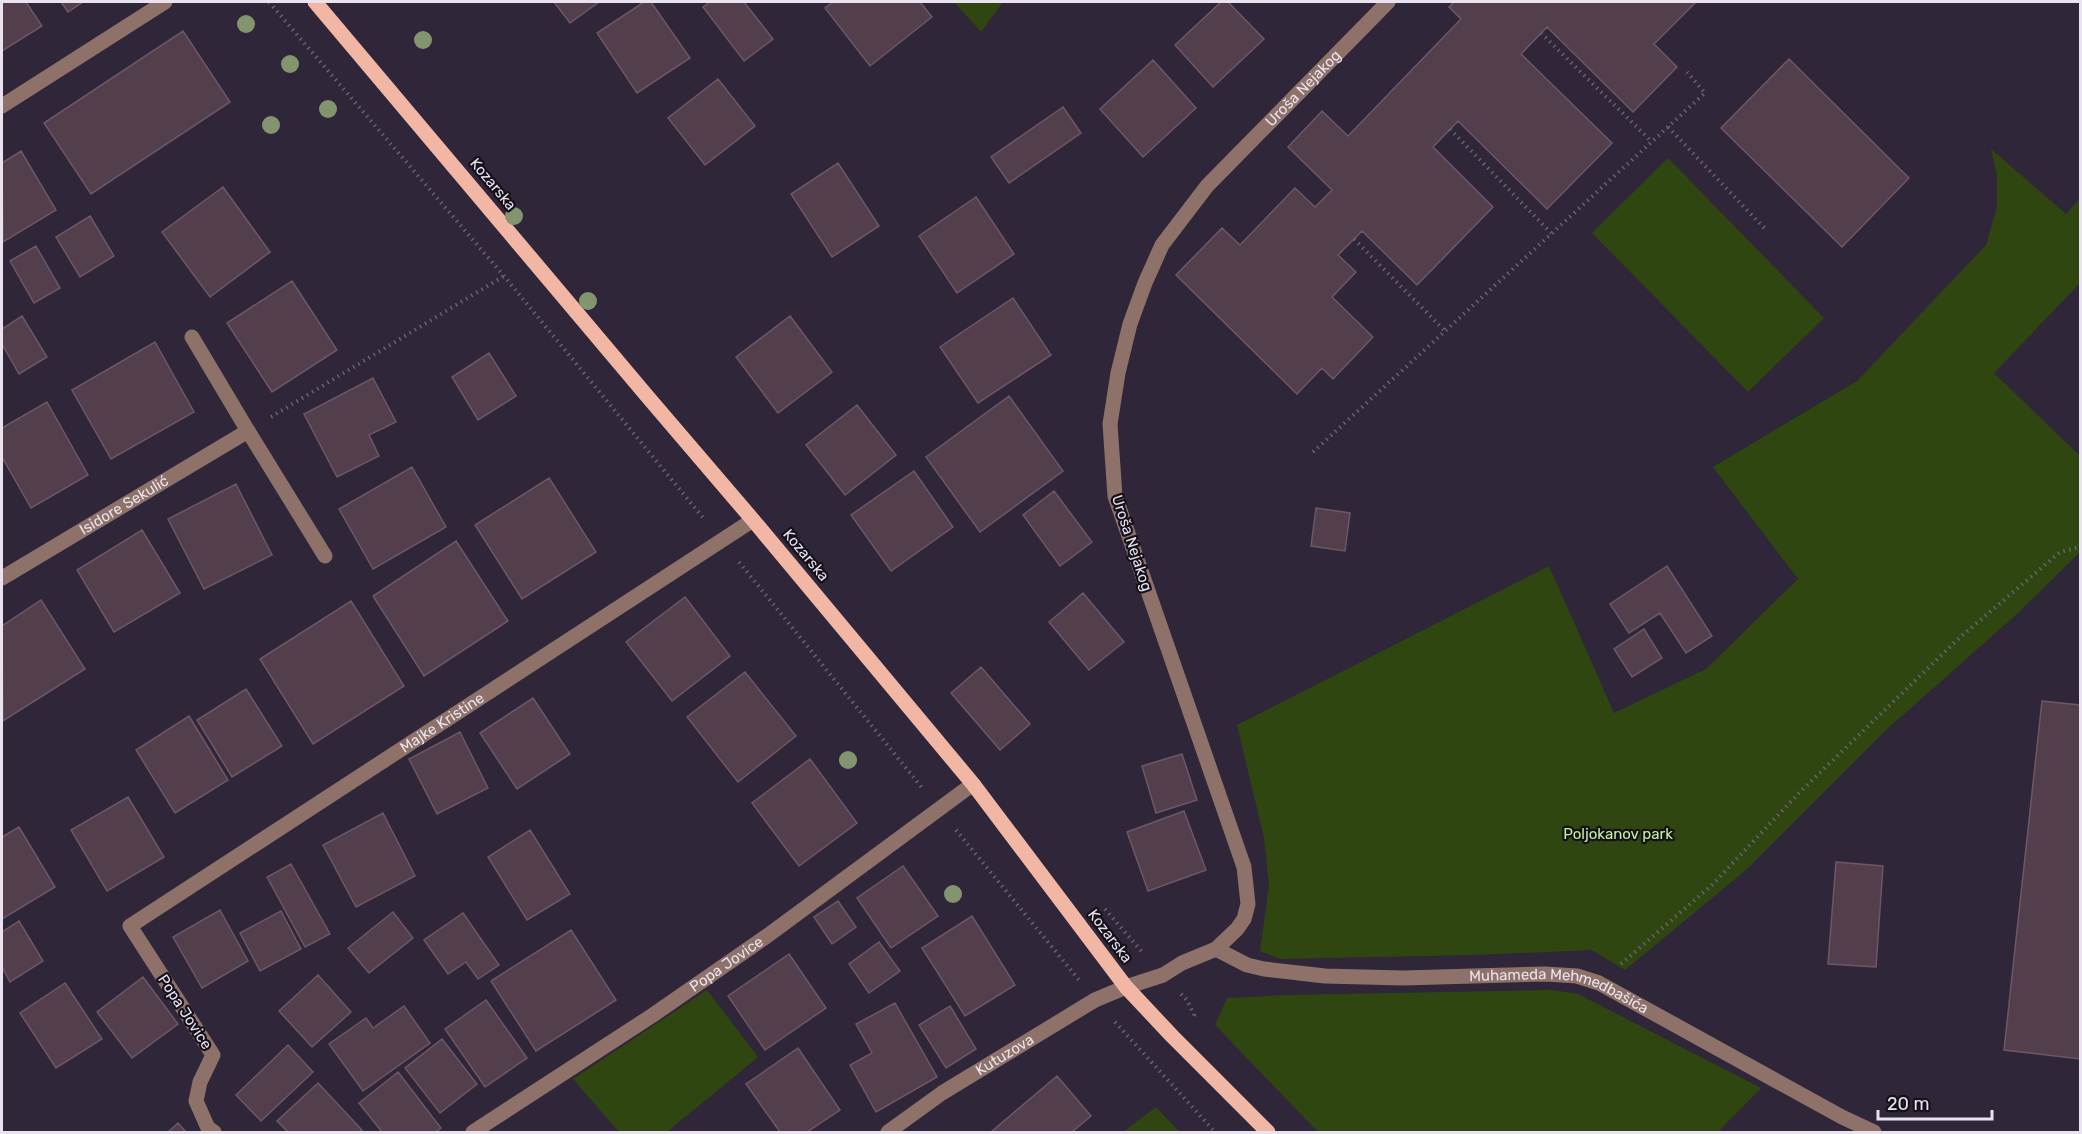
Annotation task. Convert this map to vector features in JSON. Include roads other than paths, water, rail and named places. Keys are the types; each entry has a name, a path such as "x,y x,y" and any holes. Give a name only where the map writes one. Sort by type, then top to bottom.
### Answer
{"main road":[{"name":"Kozarska","path":"315,2 646,396 753,519 973,784 1126,987 1268,1132"}],"street":[{"path":"2,106 165,2"},
{"name":"Uroša Nejakog","path":"1126,987 1163,975 1182,963 1216,949 1237,929 1244,919 1248,904 1244,867 1115,496 1110,424 1118,373 1133,316 1162,245 1207,186 1388,2"},
{"path":"192,338 325,556"},
{"name":"Isidore Sekulić","path":"2,578 248,431"},
{"name":"Majke Kristine","path":"130,926 753,519"},
{"name":"Popa Jovice","path":"473,1132 653,1016 973,784"},
{"name":"Popa Jovice","path":"130,926 213,1055 200,1082 196,1101 207,1128 214,1132"},
{"name":"Muhameda Mehmedbašića","path":"1216,949 1247,965 1325,976 1403,978 1545,974 1577,976 1599,983 1842,1117 1874,1132"},
{"name":"Kutuzova","path":"888,1132 942,1093 1095,1000 1126,987"}],"park label":[{"name":"Poljokanov park","path":"1618,834"}]}
